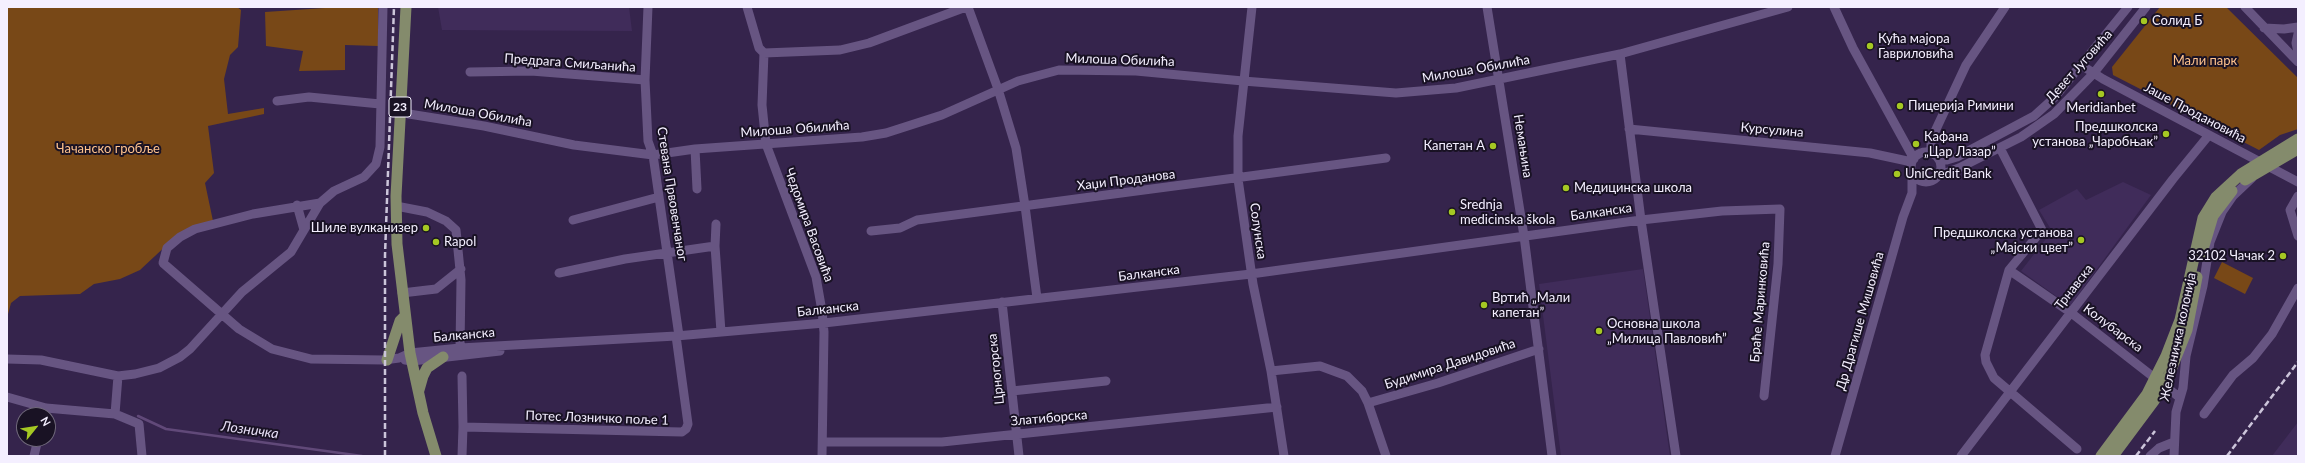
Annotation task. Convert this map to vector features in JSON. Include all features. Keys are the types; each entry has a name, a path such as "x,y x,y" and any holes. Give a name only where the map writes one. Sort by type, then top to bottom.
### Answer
{"main road":[{"name":"23","path":"406,7 396,206 404,317 419,395 436,456"},
{"path":"2265,165 2298,138"},
{"path":"2113,456 2160,381 2180,320 2203,218 2216,198 2241,174 2265,165 2298,149"},
{"path":"387,360 400,321 404,317"},
{"path":"419,395 422,380 427,368 443,357"},
{"path":"2100,456 2160,381"}],"street":[{"path":"7,359 41,360 118,376 159,368 180,357 196,343 242,292 291,252 320,202 334,191 364,177 376,164 380,147 383,7"},
{"name":"Стевана Првовенчаног","path":"648,7 645,80 648,141 653,155 669,252 677,336"},
{"path":"747,7 758,48 764,53 840,50 869,43 967,7 998,89 1016,148 1037,298"},
{"name":"Солунска","path":"1252,7 1238,136 1238,179 1251,274 1278,407 1284,456"},
{"name":"Немањина","path":"1487,7 1524,236 1552,456"},
{"name":"Милоша Обилића","path":"409,114 484,126 574,145 653,155 695,149 862,137 886,132 942,115 998,89 1036,74 1078,69 1136,71 1243,82 1396,93 1448,89 1499,80 1620,54 1788,7"},
{"path":"1834,7 1853,48 1913,164 1918,179 1927,182"},
{"path":"1912,193 1938,176 1941,167 1935,156 1931,140 1966,65 2004,7"},
{"name":"Девет Југовића","path":"1935,156 1947,160 1957,157 2028,121 2046,107 2128,7"},
{"name":"Девет Југовића","path":"1938,176 1959,168 2000,148 2031,131 2054,114 2093,74 2146,7"},
{"path":"2245,7 2298,62"},
{"path":"2264,28 2284,30 2298,27"},
{"path":"2298,34 2298,52"},
{"name":"Чедомира Васовића","path":"764,53 762,105 766,144 816,277 824,323 822,456"},
{"path":"1620,54 1641,220 1676,456"},
{"name":"Јаше Продановића","path":"2081,66 2093,74 2298,182"},
{"name":"Предрага Смиљанића","path":"470,72 531,71 645,80"},
{"path":"277,101 310,97 380,104"},
{"name":"Курсулина","path":"1629,129 1870,153 1913,164"},
{"name":"Трнавска","path":"1961,456 2070,312 2209,135"},
{"path":"2000,148 2042,230 2009,270 1985,355 1989,371 2009,392 2077,449"},
{"path":"695,149 697,189"},
{"path":"1913,164 1922,153 1935,156"},
{"name":"Хаџи Проданова","path":"871,231 900,228 917,220 1238,179 1386,158"},
{"name":"Др Драгише Мишовића","path":"1835,456 1903,217 1912,193 1913,164"},
{"name":"Железничка колонија","path":"2174,456 2179,397 2183,388 2186,356 2204,279 2210,242 2216,225 2233,196 2265,165"},
{"path":"2298,196 2290,210 2298,236"},
{"path":"573,220 659,197"},
{"path":"320,202 232,218 195,229 180,237 166,248 163,258 166,267 221,314 263,345 296,356 318,360 387,360 411,357"},
{"path":"297,205 304,230"},
{"path":"396,206 428,212 451,226 457,234 460,269 460,348"},
{"name":"Балканска","path":"411,357 460,348 677,336 824,323 1251,274 1641,220 1722,211 1780,209"},
{"name":"Браће Маринковића","path":"1764,396 1778,264 1780,209"},
{"path":"716,224 715,246 721,332"},
{"path":"559,274 669,252 715,246"},
{"path":"402,293 436,288 460,269"},
{"name":"Колубарска","path":"2009,270 2070,312 2179,397"},
{"path":"2204,414 2233,376 2253,358 2272,334 2298,288"},
{"name":"Црногорска","path":"1002,302 1019,456"},
{"name":"Потес Лозничко поље 1","path":"463,427 682,432 686,429 688,424 677,336"},
{"name":"Балканска","path":"411,357 443,357 502,351 520,345"},
{"name":"Будимира Давидовића","path":"1368,403 1438,383 1539,349"},
{"path":"1271,371 1312,366 1327,368 1347,376 1355,383 1368,403 1386,456"},
{"path":"115,414 118,376"},
{"path":"462,376 462,456"},
{"path":"1012,390 1106,381"},
{"path":"7,397 34,407"},
{"name":"Златиборска","path":"823,442 942,442 1278,407"},
{"path":"56,411 115,414 139,424 142,456"},
{"path":"2150,456 2159,448 2174,442"}],"shaded area":[{"path":"438,7 629,7 632,31 442,30"},
{"name":"Предшколска установа „Мајски цвет”","path":"2123,182 2151,195 2070,306 2021,271 2052,231 2039,210 2077,189 2086,200"},
{"name":"Основна школа „Милица Павловић”","path":"1643,269 1670,456 1561,456 1539,284"},
{"path":"2298,422 2298,456 2272,456"}],"green space":[{"name":"Чачанско гробље","path":"7,7 237,7 241,10 238,47 230,55 224,79 228,114 264,108 264,114 208,126 214,173 205,183 213,221 170,242 140,270 120,279 94,284 80,294 20,296 11,303 7,318"},
{"path":"340,7 378,7 378,46 345,45 345,70 299,71 303,51 266,46 265,12"},
{"name":"Мали парк","path":"2160,7 2226,7 2298,78 2298,129 2280,135 2259,150 2113,75 2112,67"},
{"path":"2222,262 2253,278 2245,294 2214,278"}],"waterway":[{"name":"Лозничка","path":"138,416 166,429 362,456"}],"railway":[{"path":"385,456 385,255 394,7"},
{"path":"2227,456 2298,362"},
{"path":"2136,456 2155,431"}],"place":[{"name":"Солид Б","path":"2144,21"},
{"name":"Кућа мајора Гавриловића","path":"1870,46"},
{"name":"Meridianbet","path":"2101,94"},
{"name":"Пицерија Римини","path":"1900,106"},
{"name":"Предшколска установа „Чаробњак”","path":"2166,134"},
{"name":"Кафана „Цар Лазар”","path":"1916,144"},
{"name":"Капетан А","path":"1493,146"},
{"name":"UniCredit Bank","path":"1897,174"},
{"name":"Медицинска школа","path":"1566,188"},
{"name":"Srednja medicinska škola","path":"1452,212"},
{"name":"Шиле вулканизер","path":"426,228"},
{"name":"Предшколска установа „Мајски цвет”","path":"2081,240"},
{"name":"Rapol","path":"436,242"},
{"name":"32102 Чачак 2","path":"2283,256"},
{"name":"Вртић „Мали капетан”","path":"1484,305"},
{"name":"Основна школа „Милица Павловић”","path":"1599,331"}]}
